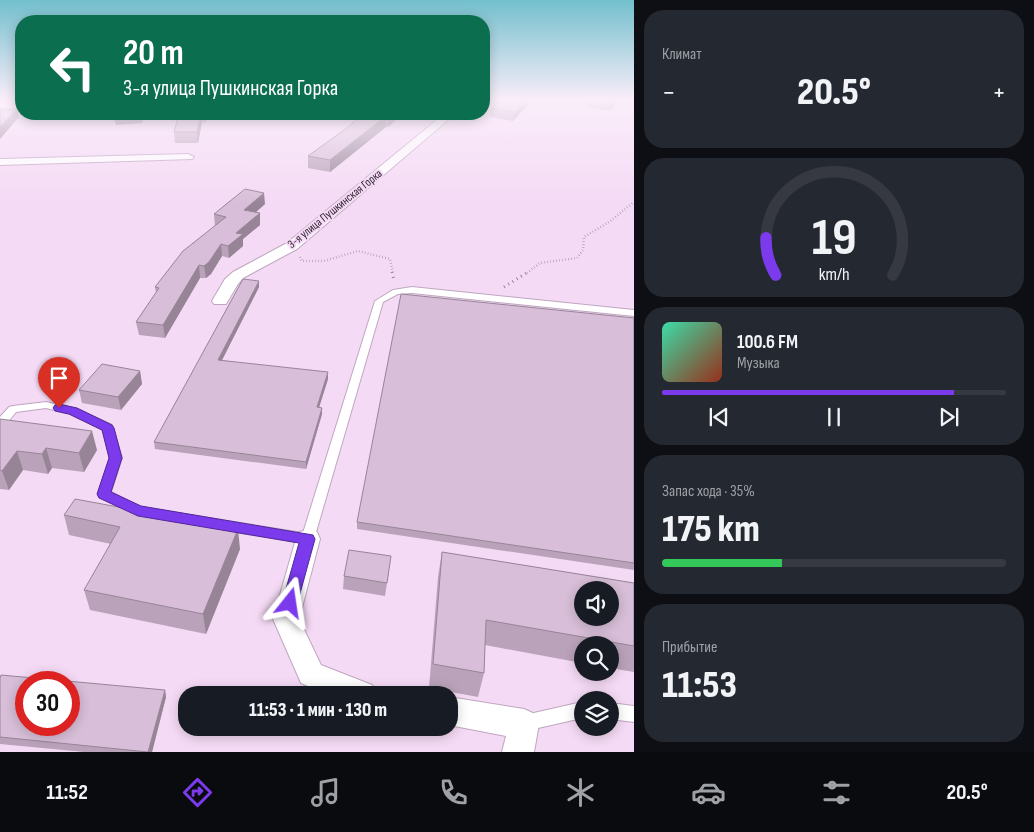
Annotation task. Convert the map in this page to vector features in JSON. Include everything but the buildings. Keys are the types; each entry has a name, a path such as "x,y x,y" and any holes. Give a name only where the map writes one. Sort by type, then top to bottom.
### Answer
{"street":[{"name":"3-я улица Пушкинская Горка","path":"220,301 231,282 238,275 292,246 426,134"},
{"path":"0,162 188,158"},
{"path":"308,539 286,619 311,674 340,686"},
{"path":"458,713 524,724 518,752"}],"lane":[{"path":"0,424 13,409 46,405 73,411 108,428 116,458 104,494 138,511 308,539 379,301 396,292 412,290 634,313"},
{"path":"524,724 574,712"},
{"path":"619,712 634,714"}],"path":[{"path":"522,277 540,263 577,258 582,250 584,237 609,222 634,202"},
{"path":"292,246 302,261 324,261 358,251 390,259 396,292"}],"route":[{"path":"59,408 73,411 108,428 116,458 104,494 138,511 308,539 290,603"}]}
